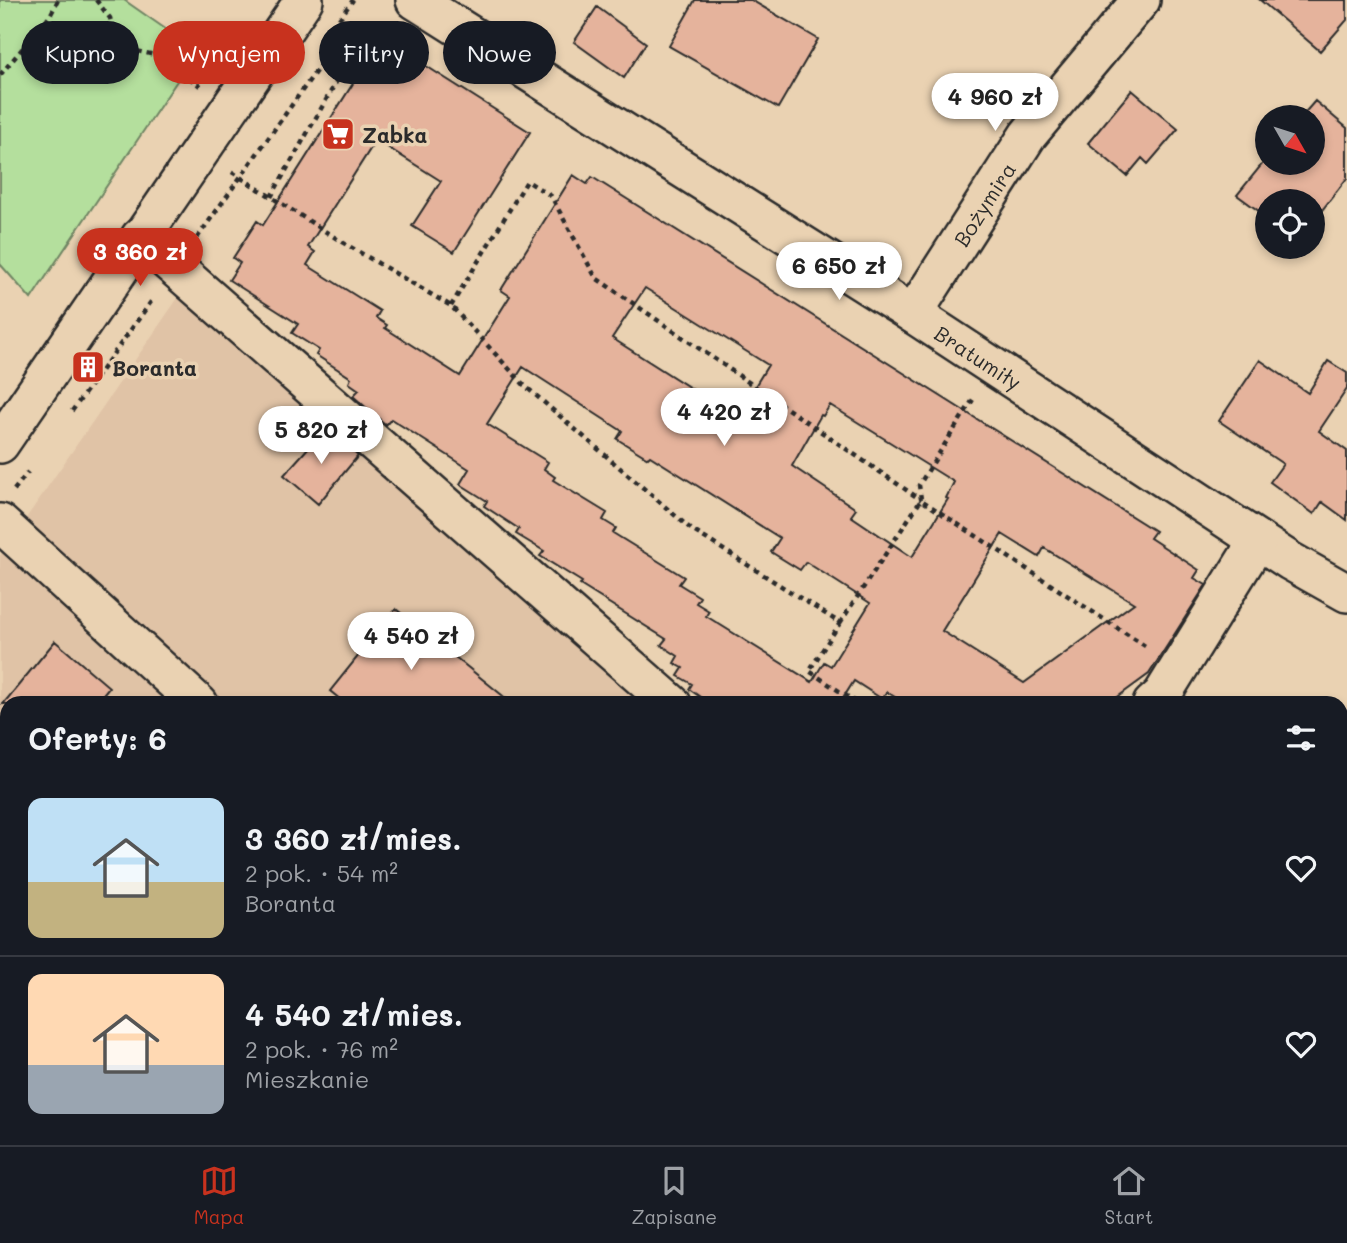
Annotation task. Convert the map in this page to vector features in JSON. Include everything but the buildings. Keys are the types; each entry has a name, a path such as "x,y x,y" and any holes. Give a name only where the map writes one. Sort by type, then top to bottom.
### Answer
{"street":[{"path":"0,444 304,0"},
{"name":"Bratumiły","path":"415,0 912,314 1290,561 1347,593"},
{"name":"Bożymira","path":"912,314 1028,135 1142,0"},
{"path":"140,237 662,696"},
{"path":"0,523 190,696"},
{"path":"1161,696 1258,540"}],"path":[{"path":"0,75 50,16 58,0"},
{"path":"96,0 110,18 117,42 127,49 160,56 229,107"},
{"path":"271,197 335,84"},
{"path":"223,166 342,243 451,306 525,386 692,530 840,624"},
{"path":"451,306 527,181 551,196 596,278 921,500 1178,668"},
{"path":"847,696 809,671 921,500 919,485 994,367"}],"shaded area":[{"path":"180,295 638,696 0,696 0,556"}],"green space":[{"path":"0,0 124,0 154,21 153,84 175,84 31,299 0,264"}],"place":[{"name":"Zabka","path":"338,134"},
{"name":"Boranta","path":"88,367"}]}
